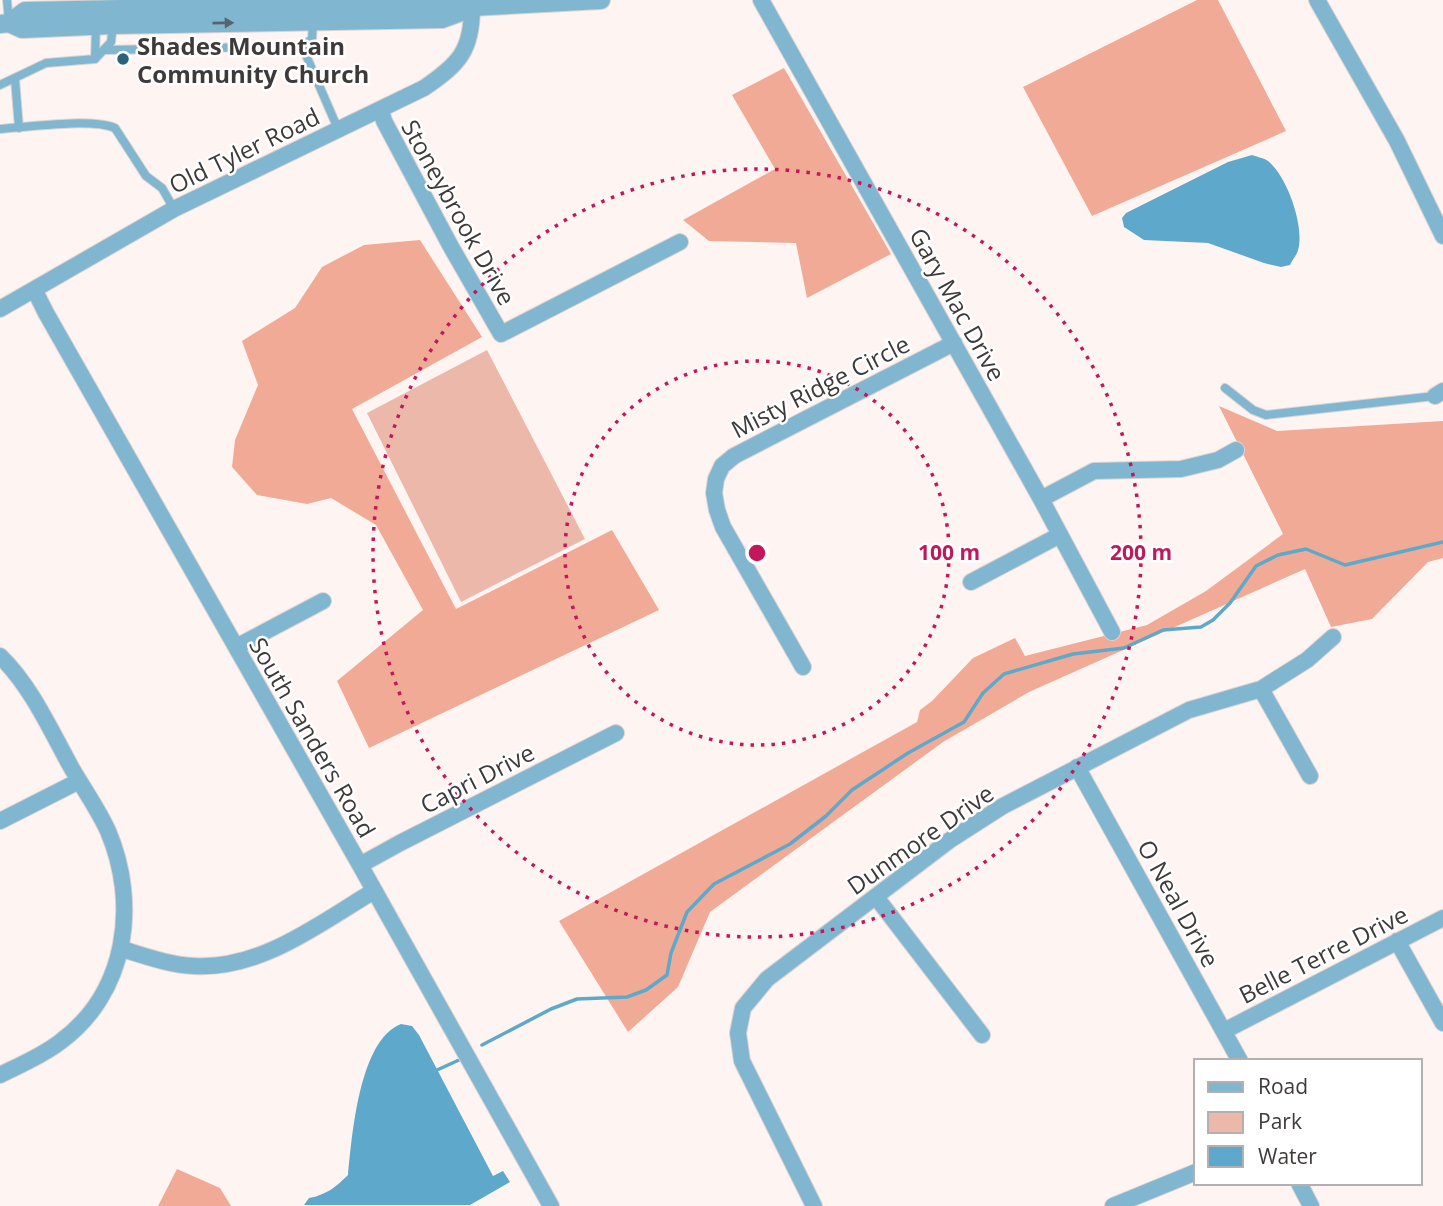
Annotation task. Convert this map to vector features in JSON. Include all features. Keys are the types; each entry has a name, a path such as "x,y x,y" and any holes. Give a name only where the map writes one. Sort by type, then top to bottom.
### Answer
{"street":[{"path":"105,17 377,5 601,0"},
{"name":"Gary Mac Drive","path":"761,0 1041,499 1112,632"},
{"path":"1317,0 1437,212 1443,236"},
{"path":"4,23 25,11 105,17 313,22 442,19 472,4"},
{"name":"Old Tyler Road","path":"0,309 174,209 424,88 456,62 466,47 472,30 472,4"},
{"name":"Stoneybrook Drive","path":"380,110 450,245 501,334 680,242"},
{"name":"South Sanders Road","path":"35,291 551,1206"},
{"name":"Misty Ridge Circle","path":"803,667 723,527 713,493 722,466 734,456 954,343"},
{"path":"1041,499 1094,471 1181,469 1218,460 1236,450"},
{"path":"971,582 1060,535"},
{"path":"236,647 323,601"},
{"name":"Dunmore Drive","path":"814,1206 742,1061 738,1033 743,1008 767,979 1003,806 1189,710 1261,689 1307,660 1333,637"},
{"path":"0,656 24,685 107,828 121,869 125,901 121,950 93,1010 78,1027 43,1053 0,1075"},
{"path":"1261,689 1310,776"},
{"name":"Capri Drive","path":"360,865 616,733"},
{"name":"O Neal Drive","path":"1077,767 1239,1059"},
{"path":"0,821 79,781"},
{"path":"121,950 170,963 196,966 247,960 272,951 374,891"},
{"path":"876,897 982,1035"},
{"name":"Belle Terre Drive","path":"1224,1031 1443,918"},
{"path":"1397,941 1443,1023"},
{"path":"1113,1206 1194,1173"},
{"path":"1300,1185 1311,1206"}],"lane":[{"path":"4,23 7,0"},
{"path":"0,85 47,63 95,59 107,50 111,43 105,17"},
{"path":"95,59 105,17"},
{"path":"107,50 302,47 312,39 313,22"},
{"path":"302,47 338,129"},
{"path":"15,79 19,128"},
{"path":"0,129 72,124 107,125 114,128 146,176 162,188 174,209"},
{"path":"1226,388 1252,410 1266,415 1439,394"}],"green space":[{"path":"487,350 585,539 461,602 367,413"}],"shaded area":[{"path":"1197,0 1218,0 1286,131 1092,216 1023,87"},
{"path":"784,68 891,254 807,298 796,243 709,241 683,220 775,169 732,95"},
{"path":"420,240 482,337 352,409 456,609 612,530 659,610 369,748 337,681 423,610 376,525 331,498 307,504 257,495 232,467 235,440 258,385 242,341 295,308 322,267 364,245"},
{"path":"1219,406 1277,431 1443,421 1443,558 1428,562 1372,619 1331,627 1305,569 1029,692 943,742 710,912 678,987 628,1032 559,921 917,722 920,710 973,658 1015,638 1025,656 1147,625 1206,591 1283,534"},
{"path":"177,1169 220,1188 231,1206 158,1206"}],"water":[{"path":"1252,155 1266,160 1275,168 1293,202 1300,240 1290,265 1281,267 1264,263 1208,243 1144,240 1124,227 1122,218 1126,213 1228,162"},
{"path":"401,1024 412,1026 419,1035 493,1176 503,1171 510,1182 470,1205 304,1205 309,1198 330,1190 348,1175 355,1114 367,1069 387,1033"}],"waterway":[{"path":"482,1045 551,1009 577,999 627,997 646,990 667,975 671,953 687,912 714,884 790,844 826,816 852,790 908,753 964,722 983,693 1004,674 1073,654 1124,648 1163,630 1201,627 1213,620 1230,603 1256,566 1278,555 1306,549 1345,565 1443,542"},
{"path":"437,1070 459,1060"}],"place":[{"name":"Shades Mountain Community Church","path":"123,59"}]}
